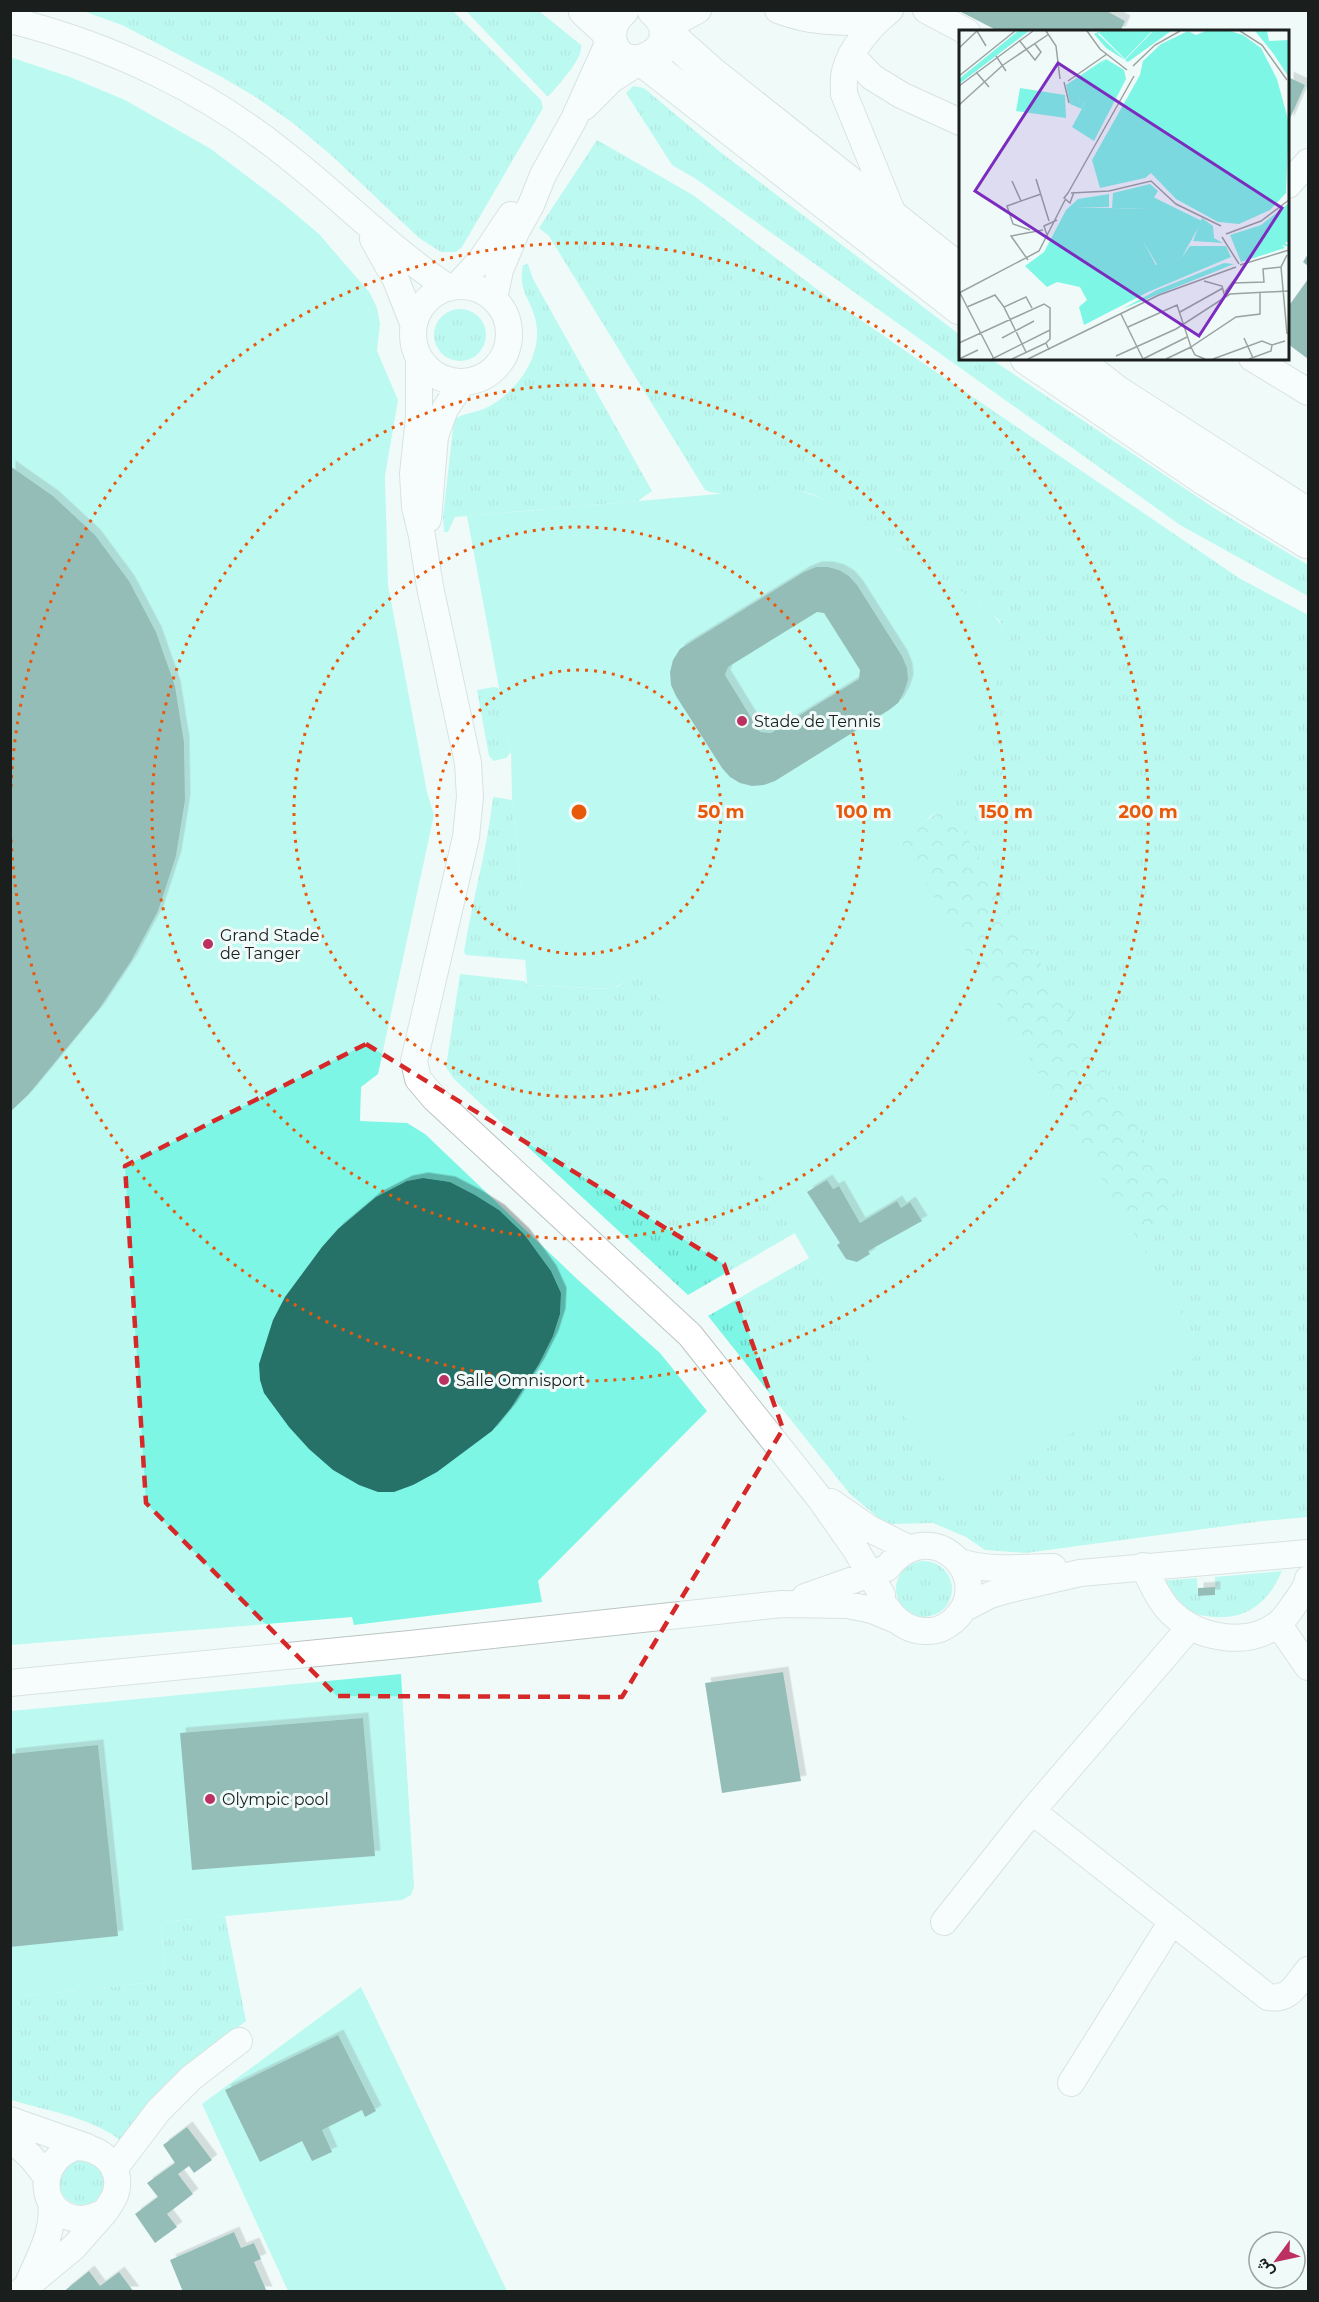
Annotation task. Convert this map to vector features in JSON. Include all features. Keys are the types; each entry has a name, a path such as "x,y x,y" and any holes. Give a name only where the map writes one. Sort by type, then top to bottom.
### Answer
{"highway":[{"path":"585,10 614,28 614,49 622,57 641,62 959,307"},
{"path":"641,62 651,59 662,48 662,24"},
{"path":"662,24 700,64 959,270"},
{"path":"1031,360 1206,480 1308,542"},
{"path":"1076,360 1116,392 1308,515"}],"street":[{"path":"662,24 698,10"},
{"path":"778,10 805,19 824,21 851,22 884,15"},
{"path":"927,10 963,30"},
{"path":"884,15 851,55 844,72 844,94 895,219"},
{"path":"10,20 60,34 110,52 189,90 261,135 312,176 400,254 453,286 478,288 502,308 507,320 508,345 504,357 487,375 463,382 442,379 433,374 418,358"},
{"path":"494,299 500,270 516,232 531,205 543,175 574,119 614,28"},
{"path":"851,55 872,77 901,94 959,122"},
{"path":"574,119 611,80 641,62"},
{"path":"543,175 522,200 481,260 453,286 429,297 417,313 413,323 412,341 418,358 420,404 413,491 430,587 468,763 470,797 466,837 414,1061 418,1080 435,1099 690,1335 880,1579 887,1609 896,1620"},
{"path":"364,223 396,280 413,323"},
{"path":"1255,360 1308,392"},
{"path":"422,537 429,513 435,436 446,409 463,382"},
{"path":"802,1476 852,1517 908,1548"},
{"path":"10,1683 410,1644 782,1604 848,1605 872,1610 914,1630 935,1631 948,1625 959,1616 969,1589 967,1575 960,1562 950,1552 936,1546 922,1545 908,1548 896,1556 880,1579 782,1604"},
{"path":"963,1609 990,1595 1080,1573 1308,1553"},
{"path":"960,1562 978,1568 1006,1570 1051,1567 1080,1573"},
{"path":"1143,1566 1162,1601 1173,1615 1190,1627 1216,1636 1242,1638 1260,1633 1278,1624 1292,1608 1308,1579"},
{"path":"1278,1624 1308,1667"},
{"path":"944,1922 1032,1811 1190,1627"},
{"path":"1032,1811 1171,1923 1268,1997 1277,1999 1286,1996 1308,1970"},
{"path":"1071,2083 1171,1923"},
{"path":"114,2169 159,2110 191,2078 239,2041"},
{"path":"10,2120 98,2151 108,2159 117,2180 116,2192 105,2213 74,2247 23,2289"},
{"path":"10,2138 31,2157 46,2176"},
{"path":"23,2289 47,2238 53,2215 47,2192 46,2176 55,2158 64,2151 76,2147 88,2147"},
{"path":"51,2202 70,2217 82,2219 105,2213"}],"highlighted area":[{"path":"366,1044 724,1264 783,1429 622,1697 337,1696 146,1503 125,1166"}],"green space":[{"path":"83,11 453,11 541,100 543,108 462,247 456,252 441,252 419,238 331,155 293,123 254,96 122,25"},
{"path":"466,11 539,11 581,45 579,57 565,78 547,96"},
{"name":"Grand Stade de Tanger","path":"10,57 70,77 125,100 211,149 280,201 319,234 370,293 377,308 380,324 377,351 398,400 385,476 388,585 427,792 434,815 378,1074 361,1087 360,1121 407,1123 425,1134 577,1279 660,1353 707,1411 538,1581 542,1602 354,1625 352,1617 11,1645"},
{"path":"633,86 644,88 719,151 959,334 959,360 992,360 1214,508 1308,565 1308,596 1180,525 696,179 672,165 626,93"},
{"path":"597,140 693,195 822,293 920,361 1239,578 1308,615 1308,1517 1026,1553 985,1550 966,1537 933,1523 891,1524 880,1519 850,1494 708,1316 809,1258 959,1501 1196,1339 898,838 931,817 942,804 968,750 1007,647 1003,628 999,620 985,608 821,498 803,491 789,489 724,494 705,490 549,236 539,228"},
{"path":"528,264 533,279 652,491 638,501 455,517 448,532 444,532 443,516 454,420 464,414 484,409 507,394 525,372 532,359 537,332 533,310 522,281 523,265"},
{"path":"460,309 470,311 478,317 484,325 486,335 484,345 478,353 470,359 460,361 450,359 442,353 436,345 434,335 436,325 442,317 450,311"},
{"path":"796,489 821,498 985,608 998,620 1003,629 1007,647 999,678 949,792 933,815 899,838 1196,1339 1198,1346 1198,1353 1191,1360 960,1501 956,1499 809,1258 644,972 612,989 527,985 519,859 512,800 511,752 467,516"},
{"path":"494,687 500,692 511,752 506,758 494,761 489,756 477,690"},
{"path":"495,797 512,800 519,859 526,960 466,955 464,952"},
{"path":"949,807 1187,1213 1139,1242 898,838"},
{"path":"644,971 795,1233 688,1295 453,1078 446,1067 460,974 524,981 527,985 607,989 617,987"},
{"path":"924,1561 935,1563 944,1569 950,1578 952,1589 950,1600 944,1609 935,1615 924,1617 913,1615 904,1609 898,1600 896,1589 898,1578 904,1569 913,1563"},
{"path":"1282,1571 1271,1591 1256,1606 1237,1615 1226,1617 1203,1616 1192,1612 1177,1602 1158,1581 1197,1578 1198,1596 1215,1595 1215,1577"},
{"name":"Olympic pool","path":"401,1674 414,1887 411,1895 402,1900 161,1922 165,1981 14,1997 11,2005 11,1711"},
{"path":"225,1916 246,2021 167,2082 120,2140 109,2132 82,2120 11,2100 10,2005 13,2004 13,1997 165,1981 161,1922"},
{"path":"361,1987 507,2291 288,2291 202,2104"},
{"path":"82,2159 98,2166 105,2182 98,2198 82,2205 66,2198 59,2182 66,2166"}],"building":[{"path":"962,10 1105,10 1125,21 1121,30 996,30 961,12"},
{"path":"1289,77 1305,85 1289,121"},
{"path":"1308,254 1308,266 1303,262"},
{"path":"1308,279 1308,359 1289,345 1289,306"},
{"path":"10,466 53,496 95,535 129,581 156,632 175,686 184,742 185,800 176,856 158,911 131,961 99,1009 28,1095 10,1112"},
{"path":"816,567 828,567 849,576 902,656 907,668 908,680 898,703 889,710 775,781 752,786 740,783 722,768 676,696 671,685 670,672 673,660 680,649 804,572","holes":["817,612 824,613 860,670 859,679 771,733 760,732 725,675 728,667"]},
{"path":"423,1178 450,1182 475,1195 499,1210 524,1234 551,1271 561,1293 560,1314 553,1336 539,1364 511,1408 492,1431 437,1472 413,1485 394,1492 378,1492 359,1485 333,1470 309,1449 289,1427 264,1393 259,1364 273,1320 285,1297 322,1247 338,1229 376,1197 407,1181"},
{"path":"827,1180 833,1189 839,1186 860,1223 897,1201 901,1208 910,1202 922,1221 868,1251 870,1254 857,1262 846,1259 837,1245 840,1243 807,1192"},
{"path":"1215,1587 1215,1595 1198,1596 1198,1588"},
{"path":"783,1672 801,1781 722,1793 705,1683"},
{"path":"363,1718 375,1856 192,1870 180,1733"},
{"path":"98,1745 118,1936 10,1947 10,1754"},
{"path":"338,2035 376,2111 365,2117 362,2110 322,2130 332,2152 312,2161 302,2141 260,2162 225,2090"},
{"path":"187,2127 212,2160 194,2173 189,2166 178,2174 193,2194 167,2214 177,2227 155,2243 135,2214 158,2197 147,2183 175,2163 163,2145"},
{"path":"234,2232 241,2248 254,2243 261,2259 254,2262 267,2292 183,2292 170,2260"},
{"path":"89,2271 100,2286 119,2272 134,2292 63,2292"}],"place":[{"name":"Stade de Tennis","path":"742,721"},
{"name":"Grand Stade de Tanger","path":"208,944"},
{"name":"Salle Omnisport","path":"444,1380"},
{"name":"Olympic pool","path":"210,1799"}]}
